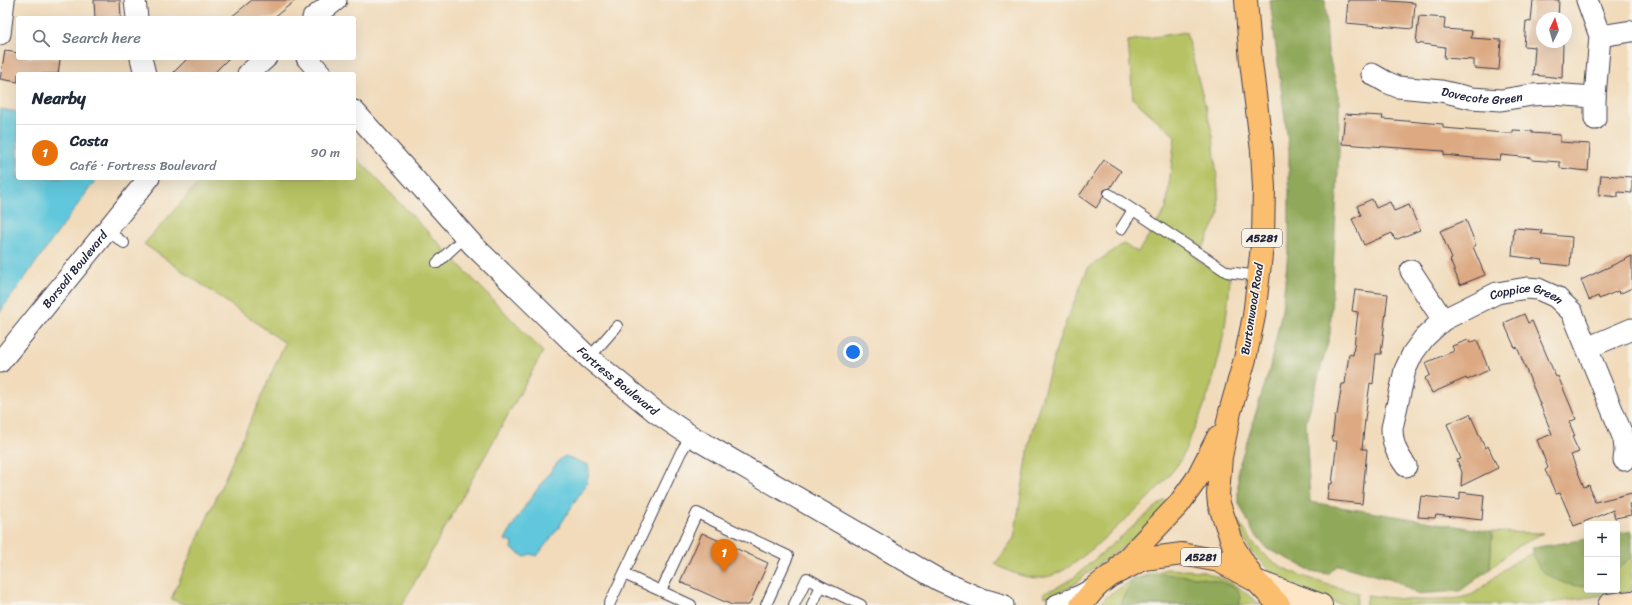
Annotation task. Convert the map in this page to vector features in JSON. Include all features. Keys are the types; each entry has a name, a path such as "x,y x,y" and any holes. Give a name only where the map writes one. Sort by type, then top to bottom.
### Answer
{"main road":[{"name":"Burtonwood Road","path":"1230,0 1251,62"},
{"name":"Burtonwood Road","path":"1246,0 1251,62 1263,166 1262,237 1259,276 1251,331 1245,359 1230,412 1221,457 1218,486 1219,504 1234,546 1254,580"},
{"name":"Burtonwood Road","path":"1104,581 1179,504 1196,480 1230,412"},
{"name":"A5281","path":"1081,605 1104,581 1144,560 1182,554 1219,560 1254,580 1279,605"}],"street":[{"path":"0,34 4,0"},
{"path":"135,0 137,16"},
{"path":"316,16 336,0"},
{"path":"1587,0 1600,36 1595,96 1595,119"},
{"path":"1600,36 1632,31"},
{"path":"142,60 144,72"},
{"path":"250,72 264,60"},
{"path":"309,60 319,72"},
{"name":"Dovecote Green","path":"1371,72 1386,82 1398,87 1441,91 1472,98 1501,100 1550,94 1595,96"},
{"name":"Fortress Boulevard","path":"356,113 465,237 589,358 657,413 691,436 939,580 974,605"},
{"name":"Borsodi Boulevard","path":"0,362 147,180"},
{"path":"1411,271 1443,320"},
{"name":"Coppice Green","path":"1408,467 1397,454 1392,437 1392,428 1405,370 1413,353 1424,338 1443,320 1497,294 1514,289 1527,288 1538,289 1556,297 1572,312 1624,439 1625,450 1622,461"},
{"path":"1587,348 1632,329"},
{"name":"Fortress Boulevard","path":"939,580 979,598 1003,605"},
{"path":"1254,580 1321,605"},
{"path":"1058,605 1080,596 1104,581"},
{"path":"1609,605 1632,602"}],"lane":[{"path":"1109,194 1227,272 1259,276"},
{"path":"1121,229 1133,210"},
{"path":"106,230 124,243"},
{"path":"437,263 465,237"},
{"path":"589,358 617,326"},
{"path":"609,605 681,452 691,436"},
{"path":"661,591 697,514 788,556 766,605"},
{"path":"624,574 691,605"},
{"path":"794,605 807,578 861,605"},
{"path":"812,605 821,586"}],"green space":[{"path":"1270,0 1325,0 1328,53 1339,95 1339,151 1330,335 1306,422 1310,502 1492,532 1490,569 1460,591 1416,594 1396,581 1338,565 1328,574 1311,571 1267,549 1253,532 1238,501 1238,469 1269,371 1282,310 1289,243 1289,151"},
{"path":"1186,32 1213,136 1218,190 1219,215 1197,260 1230,278 1223,339 1213,379 1207,398 1184,454 1170,475 1161,485 1088,553 1064,570 1040,578 1027,577 995,564 1014,538 1031,434 1060,337 1088,268 1123,244 1138,252 1166,209 1175,136 1133,99 1128,41"},
{"path":"356,157 543,352 402,605 186,605 171,599 285,343 144,244 201,180 356,180"},
{"path":"1165,499 1171,504 1127,544 1091,570 1074,585 1054,595 1045,597 1044,592 1056,588 1073,578"},
{"path":"1238,521 1262,553 1271,560 1294,573 1307,578 1358,593 1356,605 1334,603 1320,599 1300,590 1278,577 1261,562 1247,545 1236,522"},
{"path":"1632,531 1632,556 1620,567 1620,557 1620,533"},
{"path":"1492,532 1543,533 1515,548 1490,569"},
{"path":"1584,539 1584,586 1575,586 1556,580 1540,569 1536,562 1532,548"},
{"path":"1534,553 1539,568 1581,586 1584,586 1584,593 1618,593 1535,605 1365,605 1367,595 1436,600 1462,597 1473,594 1509,566 1525,556"},
{"path":"1632,556 1632,591 1620,593 1620,567"},
{"path":"1166,569 1201,571 1233,583 1261,605 1099,605 1105,598 1133,579"},
{"path":"1163,574 1183,575 1218,581 1237,588 1241,597 1239,605 1119,605 1133,579"}],"water":[{"path":"0,109 16,112 16,180 96,180 0,312"},
{"path":"565,456 588,465 589,471 587,482 559,527 537,556 530,554 525,557 512,549 513,543 505,540 531,498 560,459"}],"building":[{"path":"94,0 120,0 121,16 95,16"},
{"path":"252,0 296,0 276,16 232,16"},
{"path":"1348,0 1378,0 1415,3 1413,29 1346,23"},
{"path":"1533,0 1559,0 1558,12 1536,12 1536,48 1563,48 1562,78 1533,75 1535,47 1524,46 1526,21 1531,22"},
{"path":"1419,16 1445,18 1444,29 1472,31 1471,38 1501,40 1499,70 1474,68 1474,60 1444,58 1445,47 1416,43"},
{"path":"5,51 16,53 16,60 60,60 58,72 16,72 16,82 0,79"},
{"path":"186,60 227,60 215,72 174,72"},
{"path":"1345,114 1383,116 1382,119 1443,124 1443,128 1505,133 1513,133 1513,130 1532,131 1532,133 1560,135 1560,142 1590,144 1588,171 1560,168 1560,162 1532,160 1532,158 1501,155 1500,160 1472,158 1444,155 1444,151 1342,144"},
{"path":"1104,160 1121,171 1110,188 1104,190 1103,197 1096,208 1079,196"},
{"path":"1601,175 1632,177 1632,193 1618,192 1618,197 1599,195"},
{"path":"1372,199 1376,208 1390,202 1394,211 1409,205 1420,230 1395,240 1392,233 1364,245 1352,219 1361,215 1357,206"},
{"path":"1466,220 1476,245 1473,247 1485,275 1460,285 1450,260 1452,259 1440,231"},
{"path":"1514,228 1542,230 1541,234 1572,237 1570,266 1542,263 1543,260 1512,256"},
{"path":"1632,256 1632,288 1619,294 1618,291 1599,299 1598,296 1589,300 1581,280"},
{"path":"1355,290 1388,294 1381,354 1376,354 1373,384 1370,383 1365,419 1362,449 1367,449 1362,504 1327,500 1329,484 1332,484 1337,441 1332,441 1335,415 1337,415 1342,384 1345,384 1349,354 1353,355 1358,312 1352,311"},
{"path":"1524,314 1528,323 1532,321 1576,419 1569,422 1575,436 1572,437 1579,452 1571,455 1584,487 1589,485 1595,502 1632,493 1632,503 1629,504 1631,515 1615,518 1613,510 1574,526 1560,493 1556,494 1545,470 1548,468 1537,440 1552,434 1517,347 1515,348 1504,323"},
{"path":"1468,340 1470,343 1477,340 1489,370 1432,393 1425,378 1430,375 1425,363 1454,351 1452,346"},
{"path":"1470,414 1485,448 1488,446 1498,468 1461,486 1462,472 1457,460 1461,459 1447,424"},
{"path":"1460,492 1484,495 1482,520 1436,515 1435,518 1418,517 1421,496 1460,500"},
{"path":"702,533 768,563 749,605 732,605 680,582"}],"place":[{"name":"Costa","path":"724,572"}]}
